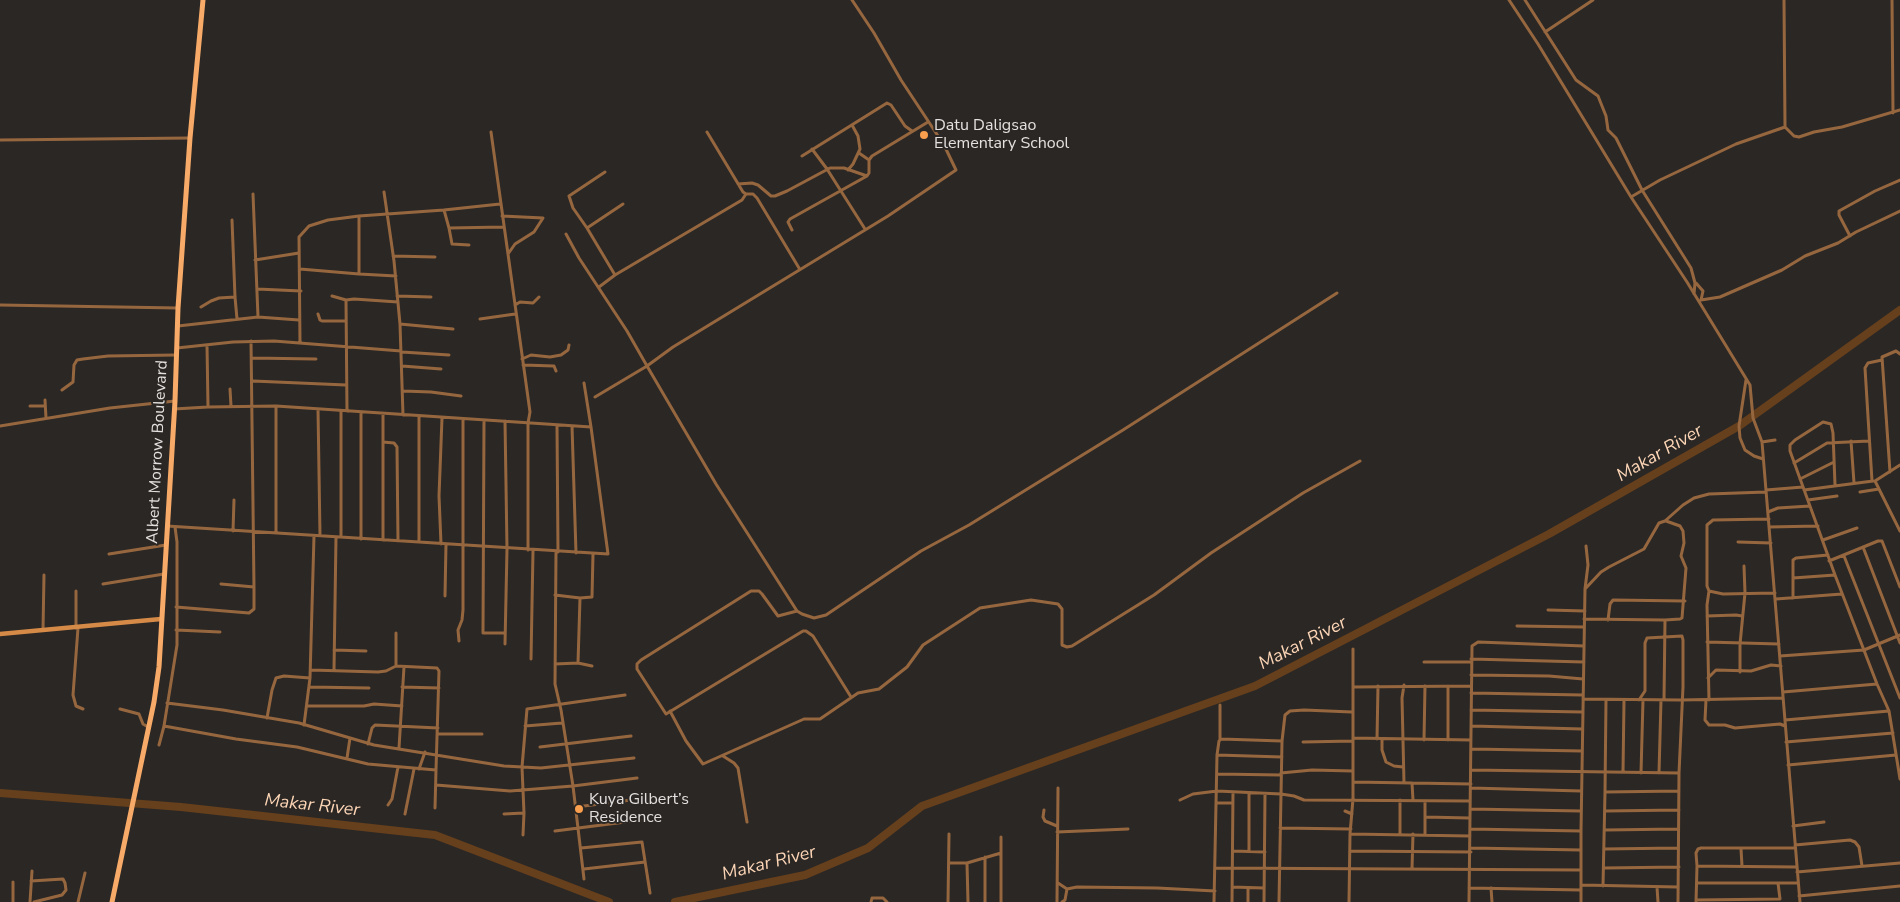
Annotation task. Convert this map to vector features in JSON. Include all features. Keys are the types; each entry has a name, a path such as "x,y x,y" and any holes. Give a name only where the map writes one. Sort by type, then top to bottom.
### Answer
{"main road":[{"name":"Albert Morrow Boulevard","path":"112,902 158,674 175,401 178,308 202,0"}],"street":[{"path":"595,397 647,366 673,347 799,268 865,229 956,170 944,146 852,0"},
{"path":"1509,0 1631,197 1700,301 1750,385 1753,418 1762,442 1800,902"},
{"path":"1524,0 1576,80 1598,96 1606,116 1607,128 1616,138 1642,190 1691,268 1695,283 1694,294"},
{"path":"1545,32 1593,0"},
{"path":"1784,0 1785,127 1794,136 1799,137 1814,132 1842,128 1900,110"},
{"path":"1892,0 1893,112"},
{"path":"802,156 888,103 905,126 913,131"},
{"path":"792,230 788,222 790,219 867,176 869,173 869,160 878,152 928,122"},
{"path":"848,170 859,153 860,141 852,125"},
{"path":"1631,197 1736,144 1785,127"},
{"path":"491,132 530,412 528,423 528,550"},
{"path":"707,132 746,194"},
{"path":"0,140 190,138"},
{"path":"812,150 842,191 865,229"},
{"path":"859,153 869,160"},
{"path":"738,184 752,183 758,185 771,196 775,196 827,169 838,167 867,176"},
{"path":"604,172 569,197 572,208 587,228 616,275"},
{"path":"1850,236 1839,215 1839,211 1875,191 1900,180"},
{"path":"384,192 396,276 402,351 403,415"},
{"path":"253,194 258,317"},
{"path":"746,194 753,194 757,198 799,268"},
{"path":"599,287 742,200 746,194"},
{"path":"300,343 299,237 309,226 328,220 359,216 500,204"},
{"path":"587,228 623,204"},
{"path":"444,210 452,244 469,245"},
{"path":"1700,301 1724,295 1782,270 1805,256 1828,248 1900,211"},
{"path":"359,216 359,274"},
{"path":"502,216 543,218 534,232 515,244 508,254"},
{"path":"232,220 235,297 238,319"},
{"path":"449,228 504,226"},
{"path":"566,234 647,366 716,484 796,611 814,618 826,615 921,551 969,525 1338,293"},
{"path":"255,260 299,252"},
{"path":"393,256 435,257"},
{"path":"300,269 396,276"},
{"path":"1695,283 1703,291 1700,301"},
{"path":"257,289 301,291"},
{"path":"332,296 346,300 398,302"},
{"path":"397,296 431,296"},
{"path":"201,308 206,303 219,298 235,297"},
{"path":"514,305 519,302 533,303 539,297"},
{"path":"346,300 347,411"},
{"path":"0,305 178,308"},
{"path":"318,314 322,321 346,321"},
{"path":"480,320 515,314"},
{"path":"177,326 258,317 299,320"},
{"path":"400,324 453,328"},
{"path":"176,608 249,613 254,609 253,381 251,341"},
{"path":"176,348 251,341 346,345 449,355"},
{"path":"207,345 208,407"},
{"path":"522,359 531,355 550,357 560,355 568,350 569,345"},
{"path":"1890,472 1882,357 1896,351 1900,354"},
{"path":"62,390 73,382 74,364 77,360 108,356 176,355"},
{"path":"252,358 316,359"},
{"path":"1882,360 1868,363 1865,368 1873,481 1900,529"},
{"path":"523,365 554,366 556,371"},
{"path":"402,366 441,369"},
{"path":"1746,379 1739,426 1740,438 1745,450 1763,459"},
{"path":"253,381 346,385"},
{"path":"167,526 608,554 584,383"},
{"path":"230,389 231,406"},
{"path":"403,391 461,396"},
{"path":"45,400 46,418"},
{"path":"0,426 110,408 175,401"},
{"path":"30,406 45,406"},
{"path":"174,409 276,406 463,420 591,427"},
{"path":"276,406 276,533"},
{"path":"318,410 320,536"},
{"path":"341,411 341,537"},
{"path":"361,539 362,412"},
{"path":"383,414 383,540"},
{"path":"419,417 419,542"},
{"path":"440,544 439,496 442,418"},
{"path":"459,641 458,630 463,610 463,420"},
{"path":"484,421 483,633 505,633"},
{"path":"505,421 507,549 505,644"},
{"path":"1836,485 1834,441 1831,424 1821,422 1790,445 1790,451 1834,575 1877,684 1890,711 1900,778"},
{"path":"557,425 555,688 567,744 584,879"},
{"path":"572,426 576,553"},
{"path":"1762,442 1775,440"},
{"path":"1794,463 1821,445 1834,441 1869,441"},
{"path":"1851,441 1854,483"},
{"path":"383,442 394,443 397,447 398,541"},
{"path":"670,711 686,741 703,764 804,719 822,717 862,691 880,689 907,667 923,645 980,608 1031,600 1058,604 1062,609 1062,645 1072,646 1154,595 1211,553 1303,493 1360,461"},
{"path":"1800,479 1834,462"},
{"path":"1585,589 1601,572 1644,549 1657,525 1665,521 1683,505 1701,496 1803,489 1873,481 1900,465"},
{"path":"1860,492 1879,489"},
{"path":"1808,500 1838,496"},
{"path":"233,531 234,500"},
{"path":"1768,512 1778,508 1810,506"},
{"path":"1769,519 1713,520 1708,523 1706,528 1707,586 1709,591 1708,678 1705,720 1709,725 1725,725 1735,728 1780,724 1785,726"},
{"path":"1584,619 1666,620 1682,618 1685,600 1686,568 1681,556 1684,543 1683,531 1680,526 1665,521"},
{"path":"1769,527 1818,526"},
{"path":"159,745 164,726 177,646 176,527"},
{"path":"1823,540 1857,528"},
{"path":"304,725 311,670 314,536"},
{"path":"334,670 336,537"},
{"path":"1829,561 1882,541 1900,587"},
{"path":"1738,542 1771,543"},
{"path":"445,596 446,544"},
{"path":"109,554 166,546"},
{"path":"1581,902 1584,611 1588,565 1586,546"},
{"path":"1863,547 1899,636 1900,643"},
{"path":"531,659 533,550"},
{"path":"555,595 580,598 592,597 593,554"},
{"path":"1793,598 1792,563 1796,558 1828,555"},
{"path":"1844,556 1900,698"},
{"path":"1740,672 1740,644 1745,593 1744,566"},
{"path":"104,584 164,574"},
{"path":"43,630 44,575"},
{"path":"1792,578 1834,575"},
{"path":"220,584 254,586"},
{"path":"76,591 77,628 73,695 76,706 83,709"},
{"path":"796,611 778,616 760,591 752,591 638,662 637,669 666,714 804,631 808,631 851,697"},
{"path":"1709,591 1723,594 1775,593"},
{"path":"1776,599 1842,594"},
{"path":"578,663 580,598"},
{"path":"1608,620 1610,604 1613,600 1685,600"},
{"path":"1548,610 1584,611"},
{"path":"1708,616 1742,616"},
{"path":"0,634 161,620"},
{"path":"1659,773 1666,620"},
{"path":"1517,626 1584,627"},
{"path":"176,630 220,632"},
{"path":"396,633 396,666"},
{"path":"1641,773 1641,700 1645,691 1646,640 1650,637 1680,635 1683,637 1683,687 1679,773 1678,902"},
{"path":"1780,656 1864,650 1899,636"},
{"path":"1469,902 1472,646 1478,642 1584,646"},
{"path":"1707,642 1780,644"},
{"path":"1349,902 1350,834 1353,799 1353,649"},
{"path":"334,650 366,651"},
{"path":"1424,662 1471,660 1584,662"},
{"path":"554,664 578,663 592,666"},
{"path":"1708,678 1716,670 1740,672 1756,670 1771,665 1781,666"},
{"path":"311,670 378,672 386,671 396,666 437,668 439,671 439,688 435,808"},
{"path":"399,748 404,667"},
{"path":"1471,675 1549,676 1583,679"},
{"path":"267,718 276,678 284,676 310,678"},
{"path":"1783,692 1877,684"},
{"path":"1404,685 1402,739 1404,783"},
{"path":"1353,686 1471,686"},
{"path":"1377,739 1378,686"},
{"path":"1424,740 1425,686"},
{"path":"1448,686 1448,740"},
{"path":"310,687 369,688"},
{"path":"402,687 439,688"},
{"path":"1471,694 1583,697 1606,700 1783,698"},
{"path":"523,836 522,768 528,708 625,696"},
{"path":"1604,886 1606,700"},
{"path":"1623,772 1624,700"},
{"path":"167,703 304,725 368,744 522,768 634,758"},
{"path":"307,706 364,706 374,704 402,706"},
{"path":"1214,902 1220,706"},
{"path":"120,709 139,714 143,724 148,727"},
{"path":"1471,710 1583,712"},
{"path":"1279,902 1284,717 1290,711 1352,712"},
{"path":"1785,720 1890,711"},
{"path":"525,726 562,723"},
{"path":"368,744 373,726 377,724 438,728"},
{"path":"164,726 236,739 297,747 368,764 436,770"},
{"path":"1472,726 1582,729"},
{"path":"1786,742 1893,733"},
{"path":"438,734 482,734"},
{"path":"540,748 631,736"},
{"path":"347,758 350,738"},
{"path":"1303,742 1353,739 1471,740"},
{"path":"1220,740 1282,741"},
{"path":"1382,740 1382,750 1386,762 1394,766 1403,766"},
{"path":"1472,749 1582,751"},
{"path":"419,769 425,752"},
{"path":"1217,755 1282,757"},
{"path":"1788,765 1896,755"},
{"path":"723,756 738,768 747,822"},
{"path":"388,805 392,799 398,767"},
{"path":"405,814 414,769"},
{"path":"1217,774 1281,774 1312,770 1353,771"},
{"path":"1471,770 1679,773"},
{"path":"436,785 523,791 637,778"},
{"path":"1353,782 1581,791"},
{"path":"1412,783 1413,800"},
{"path":"1057,902 1058,788"},
{"path":"1180,800 1192,794 1217,791 1281,794 1304,800 1470,801"},
{"path":"1605,792 1679,791"},
{"path":"1232,902 1233,792"},
{"path":"1249,793 1249,851"},
{"path":"1264,902 1265,794"},
{"path":"576,807 639,799"},
{"path":"1400,800 1400,834"},
{"path":"1425,801 1425,834"},
{"path":"1216,803 1233,803"},
{"path":"1044,810 1044,819 1057,826"},
{"path":"1470,810 1581,811"},
{"path":"1605,811 1679,810"},
{"path":"1345,811 1352,814"},
{"path":"504,814 524,813"},
{"path":"1425,817 1470,818"},
{"path":"555,831 641,820"},
{"path":"1793,826 1824,822"},
{"path":"1280,828 1351,829"},
{"path":"1470,828 1581,831"},
{"path":"1057,832 1128,829"},
{"path":"1605,830 1678,829"},
{"path":"948,902 949,834"},
{"path":"1350,834 1470,836"},
{"path":"1412,869 1413,834"},
{"path":"1001,837 1001,902"},
{"path":"1778,883 1780,901 1696,901 1696,853 1698,849 1795,847 1850,840 1859,847 1862,866"},
{"path":"581,848 640,841 644,846 650,893"},
{"path":"1604,849 1678,848"},
{"path":"1741,849 1742,866"},
{"path":"1350,850 1581,850"},
{"path":"1233,851 1265,852"},
{"path":"949,863 967,863 1001,853"},
{"path":"984,902 985,857"},
{"path":"584,869 646,862"},
{"path":"967,863 968,902"},
{"path":"1797,872 1900,863"},
{"path":"1697,866 1796,866"},
{"path":"1604,868 1679,867"},
{"path":"1215,868 1264,868 1280,870 1581,870"},
{"path":"31,882 63,879 66,890 62,895 32,902 31,882 32,871"},
{"path":"78,902 85,873"},
{"path":"13,882 13,902"},
{"path":"1058,883 1067,889 1083,887 1157,888 1215,891"},
{"path":"1697,883 1798,883"},
{"path":"1657,886 1658,902"},
{"path":"1799,896 1900,886"},
{"path":"1232,887 1264,888"},
{"path":"1469,888 1678,887"},
{"path":"1248,888 1248,902"},
{"path":"1491,888 1492,902"},
{"path":"1062,902 1065,900 1067,889"},
{"path":"871,902 872,898 883,898 887,902"}],"waterway":[{"name":"Makar River","path":"675,902 805,875 868,848 922,806 1255,686 1549,534 1739,426 1900,310"},
{"name":"Makar River","path":"0,793 181,807 435,835 609,902"}],"place":[{"name":"Datu Daligsao Elementary School","path":"924,135"},
{"name":"Kuya Gilbert’s Residence","path":"579,809"}]}
